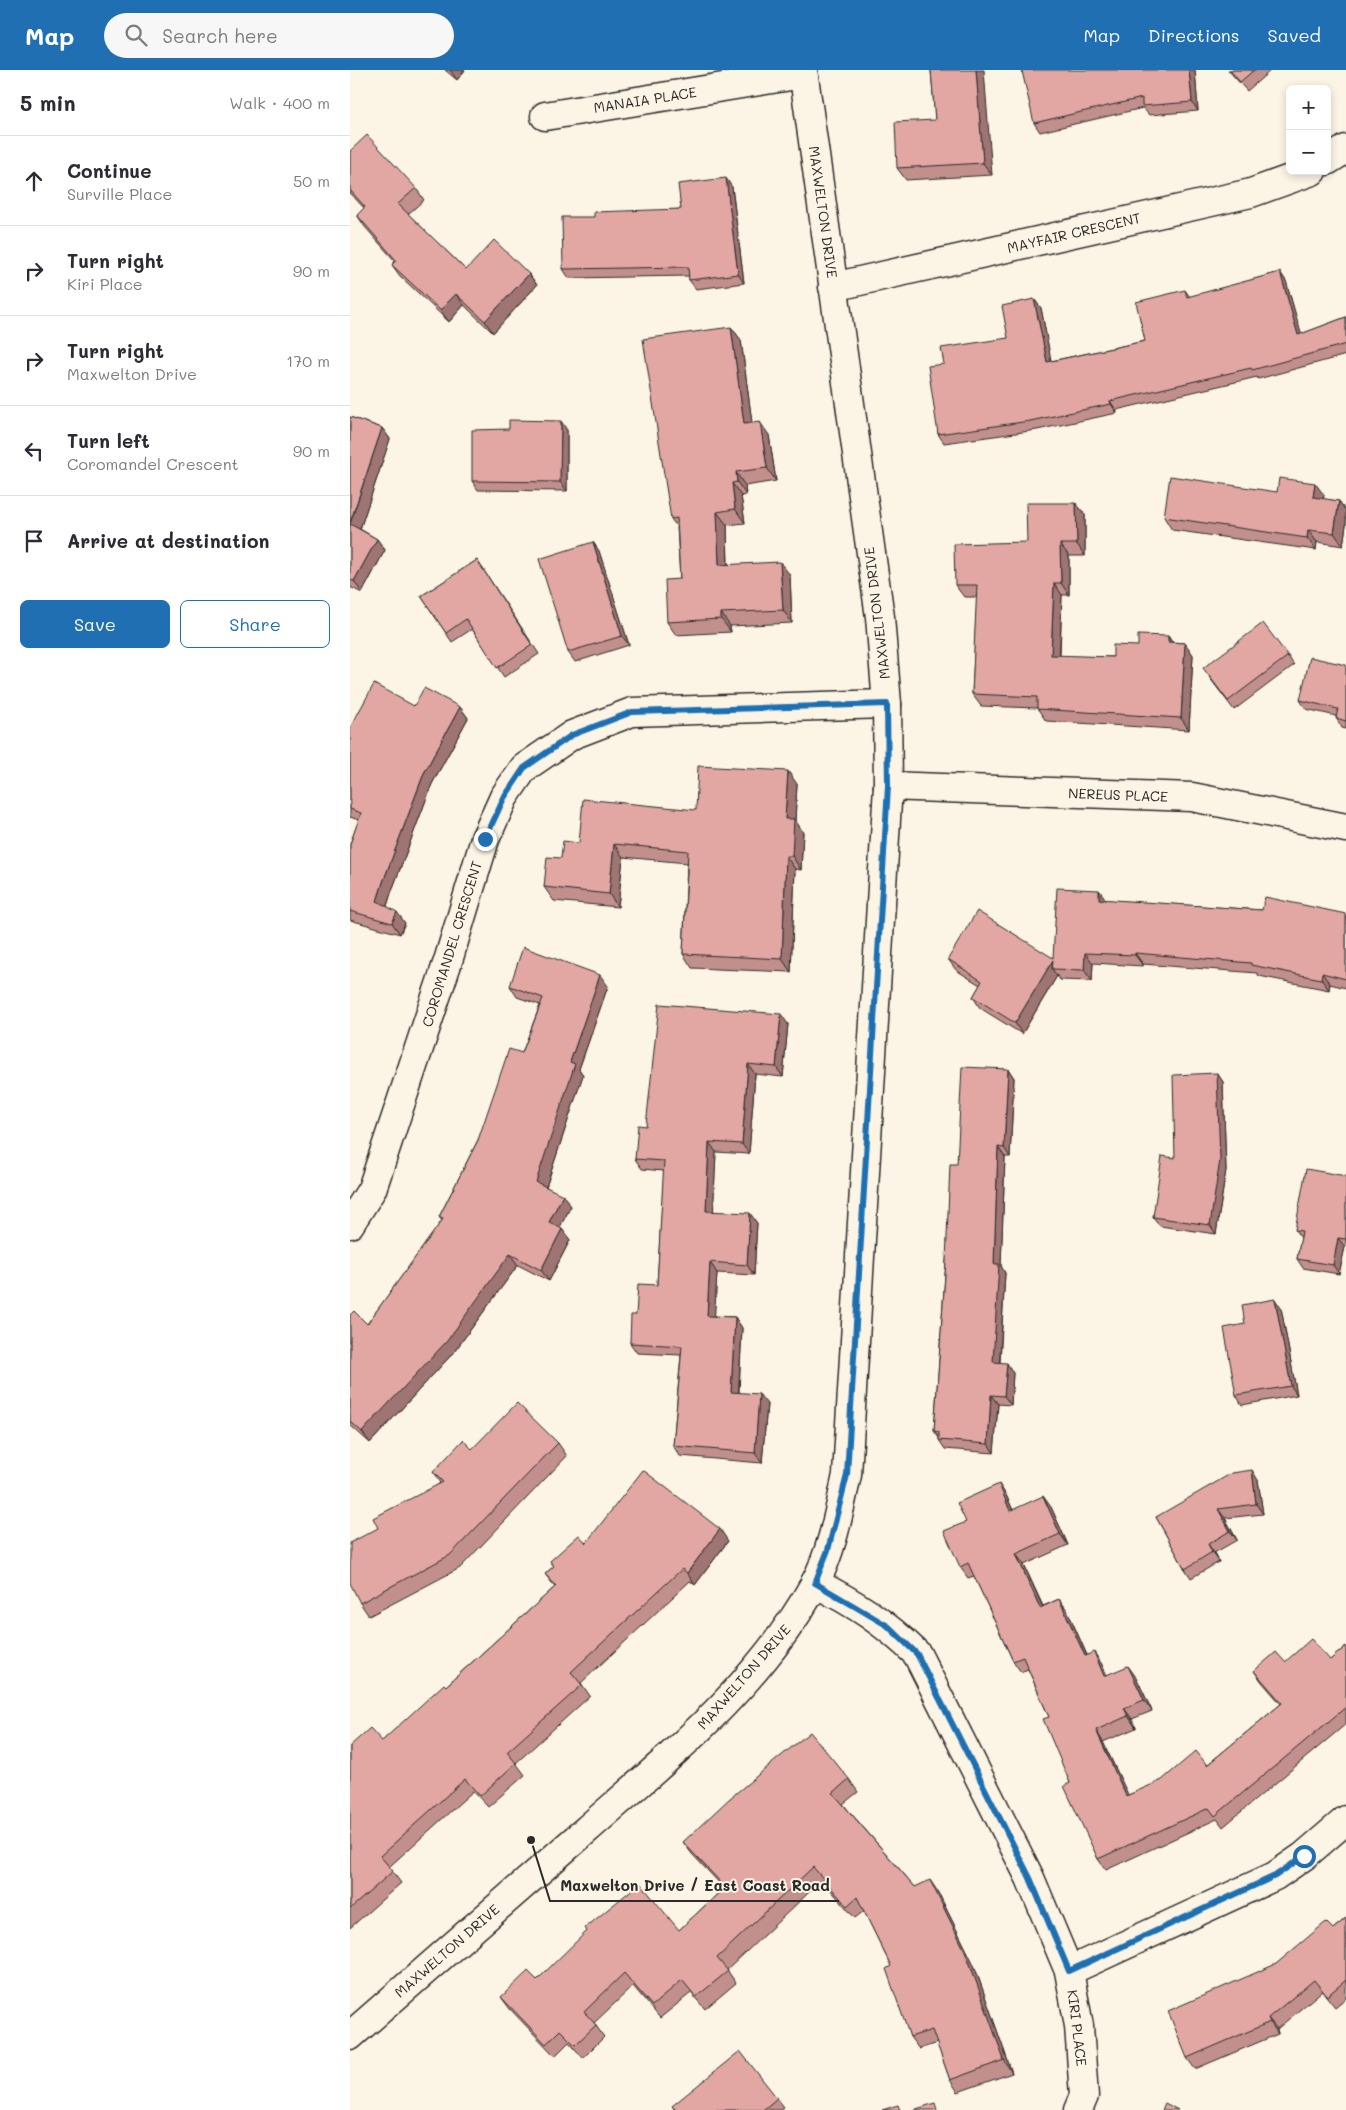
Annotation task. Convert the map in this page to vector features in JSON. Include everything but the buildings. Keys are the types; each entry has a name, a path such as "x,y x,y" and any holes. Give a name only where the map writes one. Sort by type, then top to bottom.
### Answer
{"street":[{"name":"MANAIA PLACE","path":"545,116 803,72"},
{"name":"MAXWELTON DRIVE","path":"350,2036 705,1726 774,1647 796,1617 815,1583 828,1550 847,1475 888,786 887,704 880,617 803,72"},
{"path":"1331,158 1346,149"},
{"name":"MAYFAIR CRESCENT","path":"833,287 1251,193 1301,175"},
{"name":"COROMANDEL CRESCENT","path":"350,1224 372,1189 448,961 485,839 504,798 524,768 572,735 632,712 887,704"},
{"name":"NEREUS PLACE","path":"888,786 1192,797 1346,828"},
{"name":"KIRI PLACE","path":"815,1583 888,1626 917,1654 1030,1878 1069,1971 1078,2026 1084,2096 1078,2110"},
{"path":"1069,1971 1275,1876 1304,1856 1346,1820"}],"place":[{"name":"Maxwelton Drive / East Coast Road","path":"531,1840"}],"route":[{"path":"485,839 504,798 524,768 572,735 632,712 887,704 888,786 847,1475 839,1514 815,1583 888,1626 917,1654 1030,1878 1069,1971 1275,1876 1304,1856"}]}
